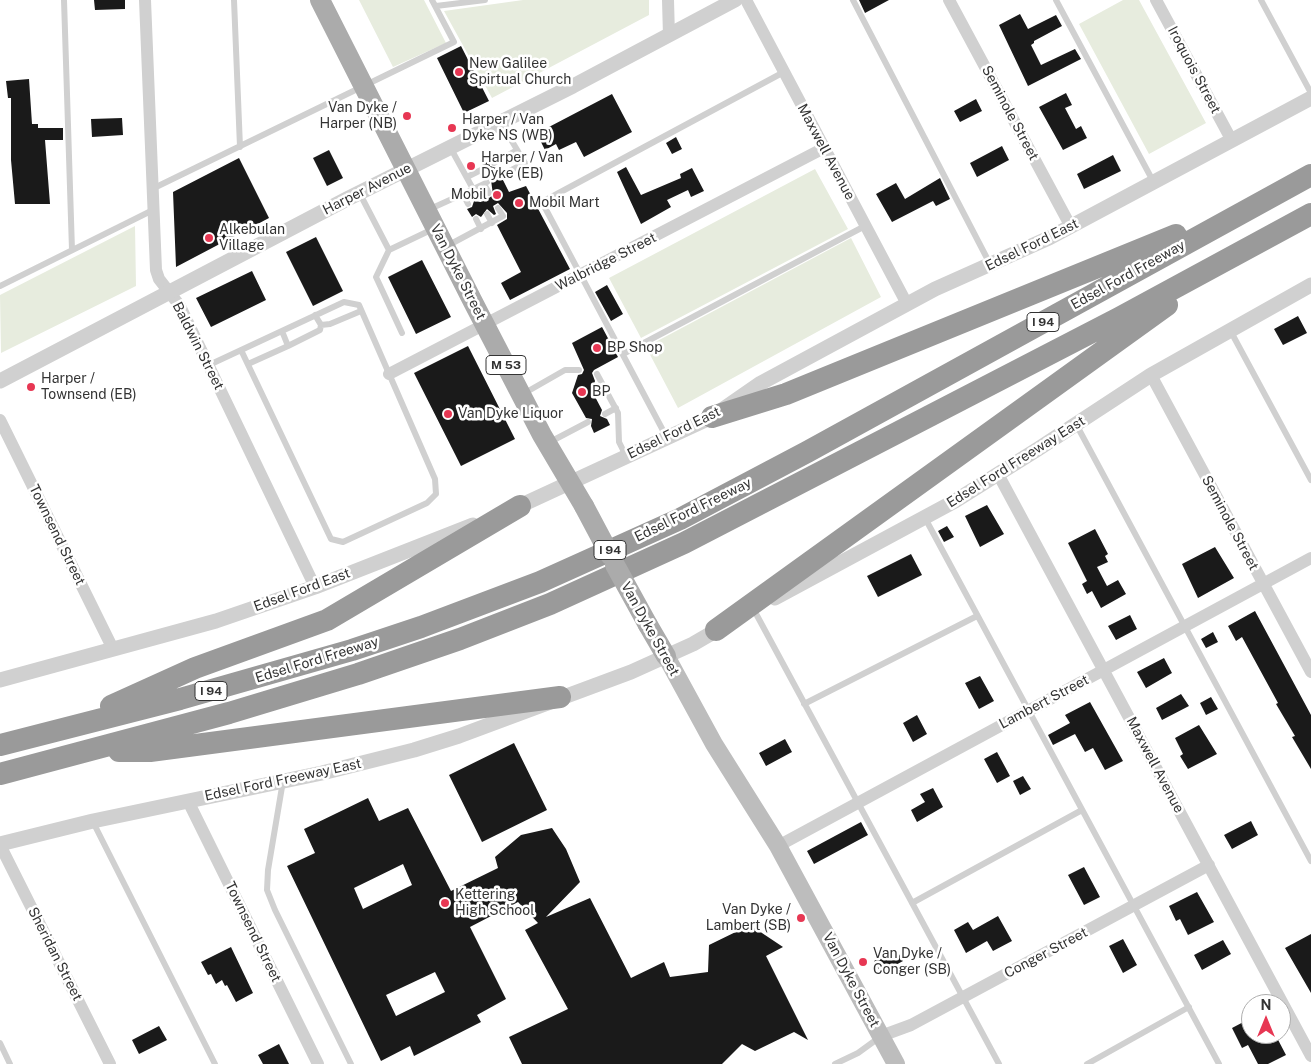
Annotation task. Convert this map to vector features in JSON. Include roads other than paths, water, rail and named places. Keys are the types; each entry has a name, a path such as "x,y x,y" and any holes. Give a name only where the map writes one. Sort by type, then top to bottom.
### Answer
{"highway":[{"name":"Edsel Ford Freeway","path":"0,745 180,699 352,650 430,624 540,582 680,519 799,456 1311,175"},
{"path":"712,417 786,394 1278,192"},
{"name":"Edsel Ford Freeway","path":"0,774 229,713 358,674 460,639 550,604 684,543 1220,264 1311,214"},
{"path":"716,630 1113,346 1220,264"},
{"path":"70,726 163,681 327,620 520,506"},
{"path":"85,752 150,751 560,697"}],"main road":[{"name":"Van Dyke Street","path":"320,0 405,170 547,443 584,506 714,744 778,846 896,1064"}],"street":[{"name":"Baldwin Street","path":"145,0 156,270 159,279 180,306 315,587"},
{"path":"668,0 669,36"},
{"name":"Harper Avenue","path":"0,381 359,192 501,122 735,0"},
{"name":"Maxwell Avenue","path":"746,0 907,304"},
{"name":"Seminole Street","path":"949,0 1071,227"},
{"name":"Iroquois Street","path":"1156,0 1232,141"},
{"name":"Edsel Ford East","path":"0,680 216,621 315,587 520,506 712,417 761,383 907,304 1071,227 1311,98"},
{"name":"Walbridge Street","path":"389,374 824,148"},
{"name":"Edsel Ford Freeway East","path":"0,844 93,821 283,781 414,750 459,736 631,672 754,610 925,517 998,474 1151,375 1230,329 1311,286"},
{"name":"Seminole Street","path":"1151,375 1311,672"},
{"name":"Townsend Street","path":"0,420 113,649"},
{"name":"Maxwell Avenue","path":"998,474 1311,1056"},
{"name":"Lambert Street","path":"778,846 1311,558"},
{"name":"Townsend Street","path":"188,801 318,1064"},
{"name":"Sheridan Street","path":"0,844 110,1064"},
{"name":"Conger Street","path":"881,1036 911,1025 963,998 1208,865"},
{"path":"1307,1064 1311,1062"}],"lane":[{"path":"64,0 72,250"},
{"path":"234,0 240,148"},
{"path":"152,189 240,148 454,42 434,3 485,0"},
{"path":"853,0 991,265"},
{"path":"1056,0 1154,182"},
{"path":"1261,0 1311,93"},
{"path":"667,438 582,274 542,202 784,72"},
{"path":"500,176 525,163 501,122"},
{"path":"450,147 478,198"},
{"path":"494,163 517,150"},
{"path":"466,177 481,170"},
{"path":"402,333 376,276 389,250 463,194 486,183 489,193"},
{"path":"359,192 389,250"},
{"path":"463,194 468,204"},
{"path":"446,247 503,216 498,208"},
{"path":"0,286 153,210"},
{"path":"487,214 492,223"},
{"path":"476,219 481,229"},
{"path":"622,354 865,226"},
{"path":"208,365 344,302 359,305 436,479 436,494 427,503 343,542 331,539 241,350"},
{"path":"321,325 330,324 362,311"},
{"path":"248,364 320,330 321,325 315,315"},
{"path":"1230,329 1311,480"},
{"path":"282,331 288,346"},
{"path":"522,395 565,370 579,370"},
{"path":"597,374 616,408 619,442 626,456"},
{"path":"604,414 616,408"},
{"path":"547,443 588,422"},
{"path":"1076,424 1311,861"},
{"path":"925,517 1219,1064"},
{"path":"754,610 999,1064"},
{"path":"804,704 977,616"},
{"path":"283,781 268,870 267,890 351,1064"},
{"path":"912,903 1082,810"},
{"path":"93,821 215,1064"},
{"path":"1086,1064 1189,1007"},
{"path":"835,1064 858,1053 881,1036"},
{"path":"0,1043 10,1064"}],"place":[{"name":"New Galilee Spirtual Church","path":"459,72"},
{"name":"Van Dyke / Harper (NB)","path":"407,116"},
{"name":"Harper / Van Dyke NS (WB)","path":"452,128"},
{"name":"Harper / Van Dyke (EB)","path":"471,166"},
{"name":"Mobil","path":"497,195"},
{"name":"Mobil Mart","path":"519,203"},
{"name":"Alkebulan Village","path":"209,238"},
{"name":"BP Shop","path":"597,348"},
{"name":"Harper / Townsend (EB)","path":"31,387"},
{"name":"BP","path":"582,392"},
{"name":"Van Dyke Liquor","path":"448,414"},
{"name":"Kettering High School","path":"445,903"},
{"name":"Van Dyke / Lambert (SB)","path":"801,918"},
{"name":"Van Dyke / Conger (SB)","path":"863,962"}]}
